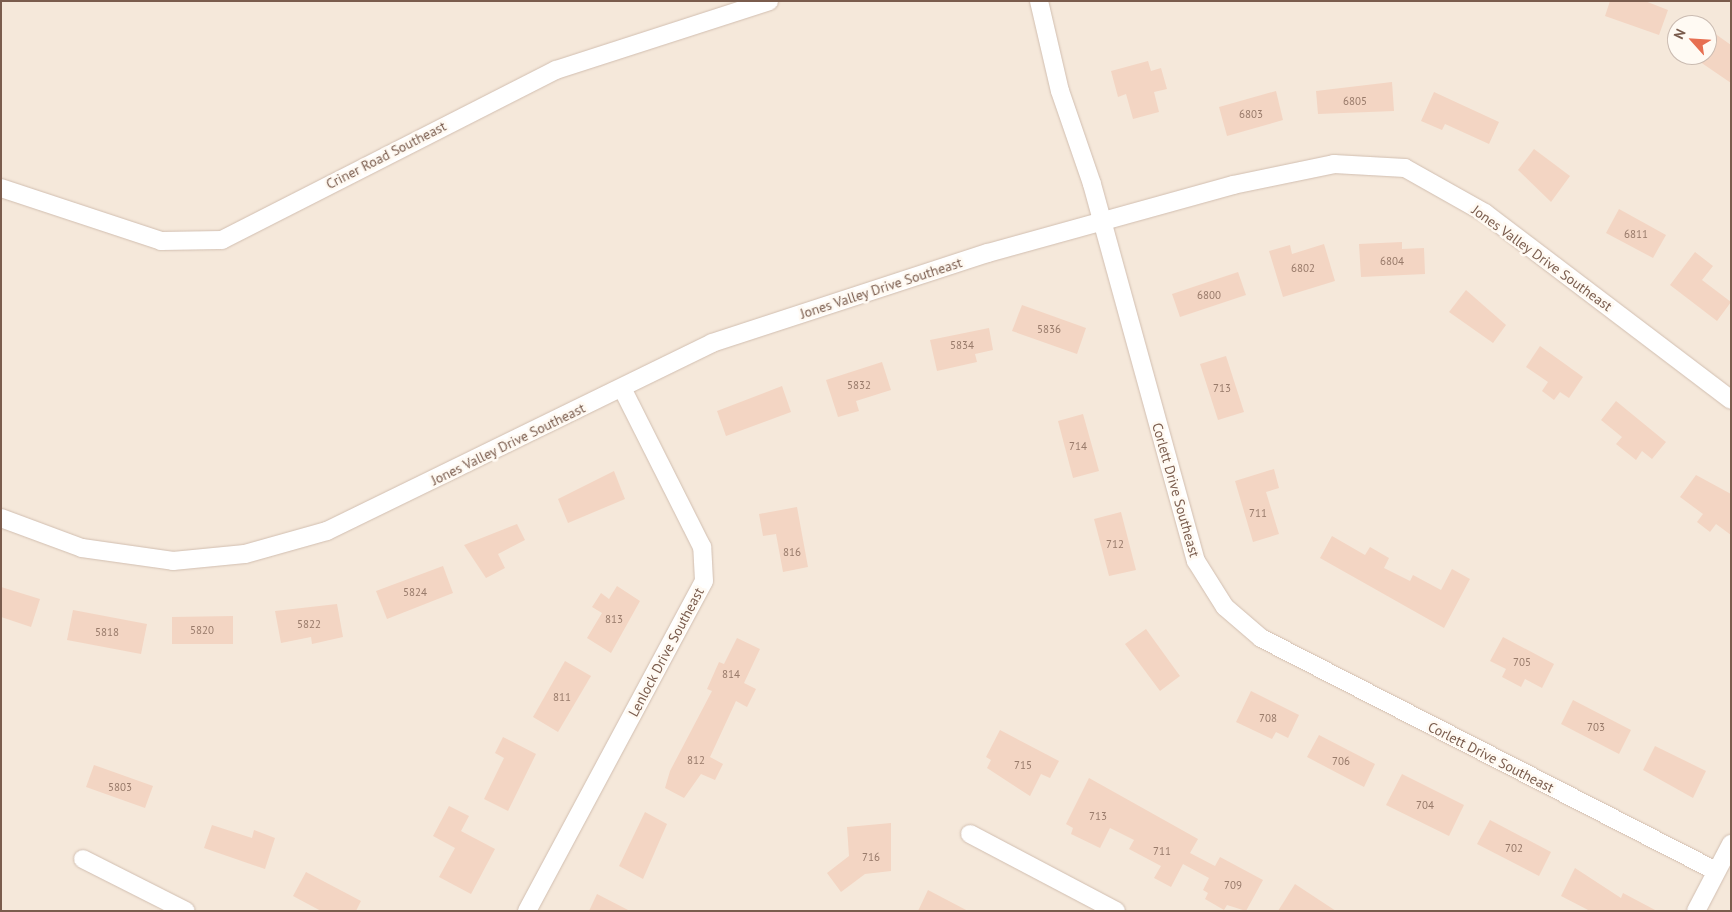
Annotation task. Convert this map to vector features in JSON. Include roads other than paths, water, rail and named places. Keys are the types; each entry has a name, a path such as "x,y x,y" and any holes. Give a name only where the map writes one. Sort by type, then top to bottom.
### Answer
{"street":[{"name":"Criner Road Southeast","path":"1,188 161,241 222,240 556,70 769,1"},
{"name":"Corlett Drive Southeast","path":"1039,1 1060,91 1102,222 1196,561 1225,607 1261,638 1716,871"},
{"name":"Jones Valley Drive Southeast","path":"1,518 82,548 173,561 245,554 327,531 712,343 988,253 1233,185 1334,164 1405,168 1485,213 1731,400"},
{"name":"Lenlock Drive Southeast","path":"527,911 704,581 702,547 622,388"},
{"path":"970,834 1116,911"},
{"path":"1696,911 1731,844"},
{"path":"83,859 186,911"}]}
